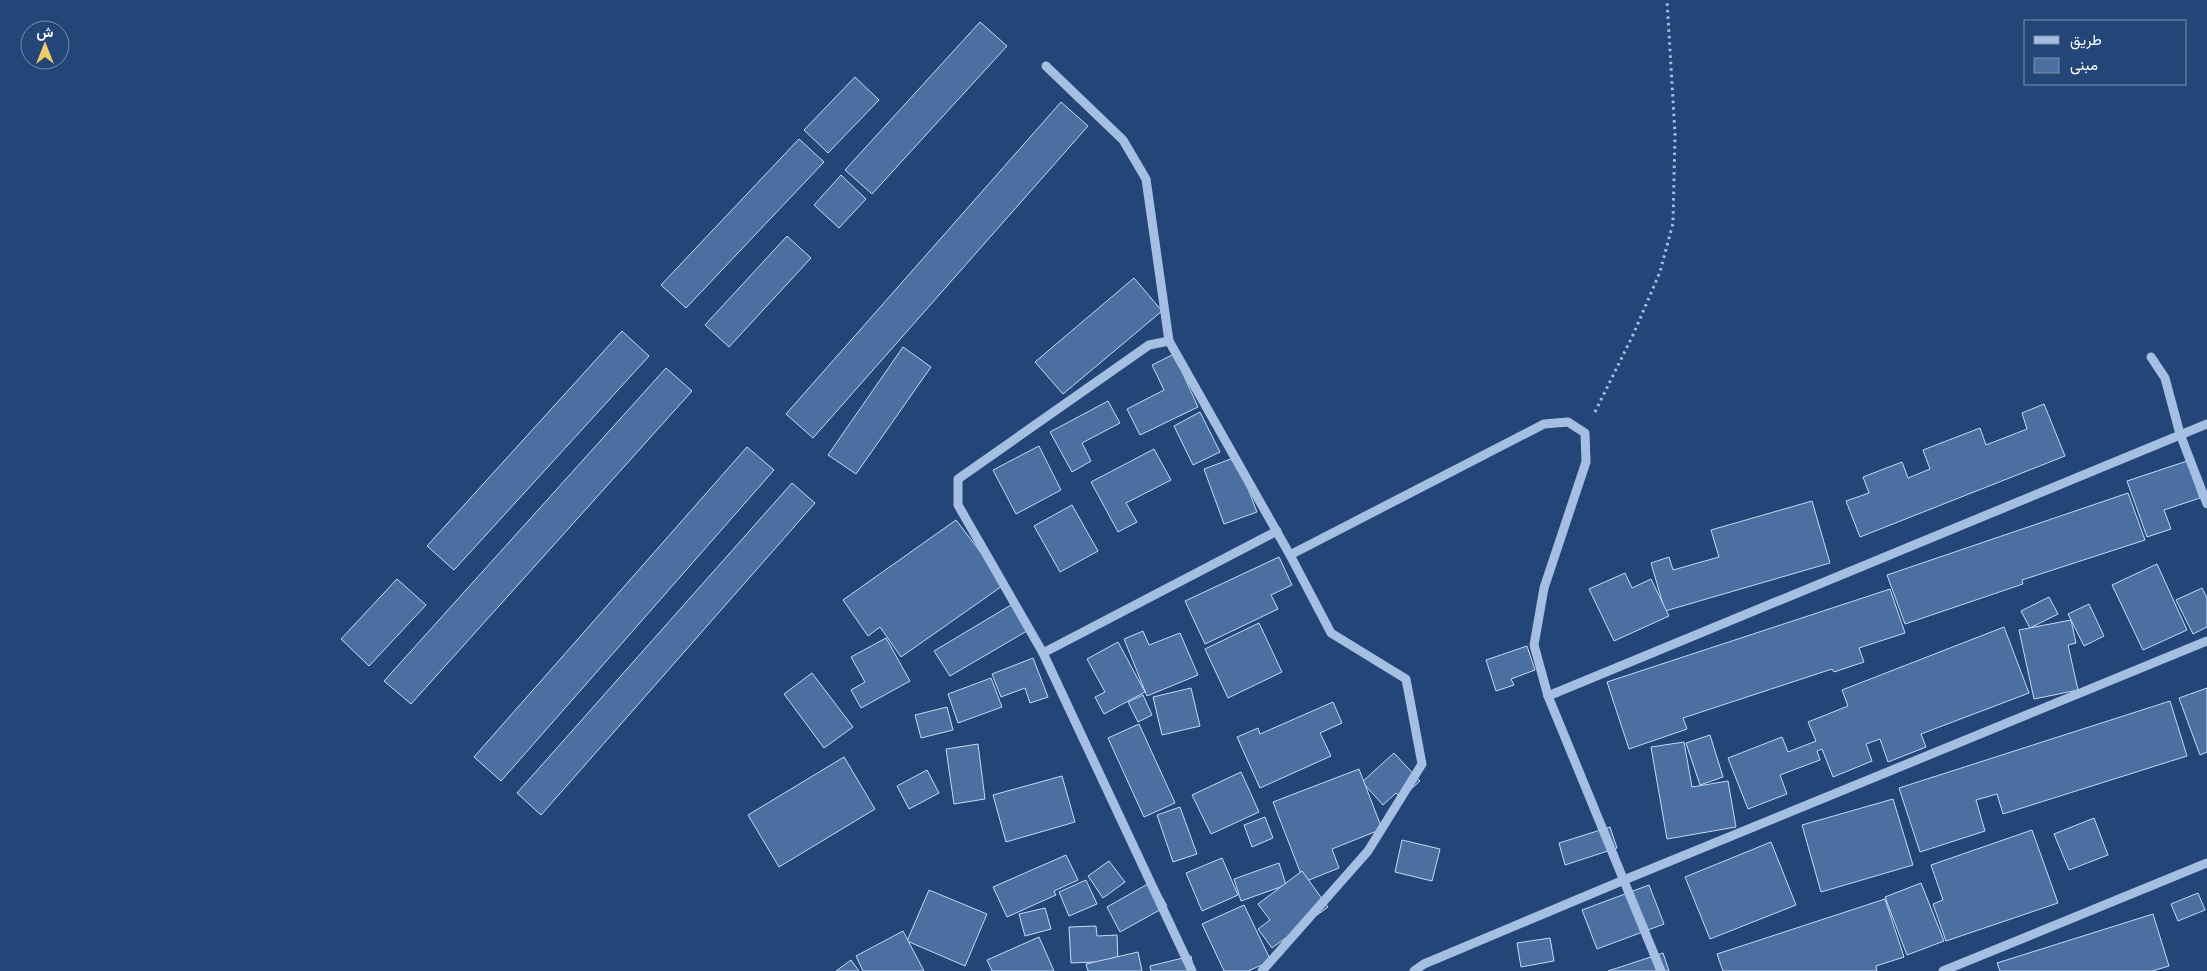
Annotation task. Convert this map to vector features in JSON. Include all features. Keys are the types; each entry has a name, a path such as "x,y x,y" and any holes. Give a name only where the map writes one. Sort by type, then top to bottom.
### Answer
{"street":[{"path":"1046,66 1123,140 1146,179 1169,341 1290,555 1331,633 1406,679 1422,764 1368,851 1262,971"},
{"path":"1169,341 1148,346 958,479 958,505 1043,653 1192,971"},
{"path":"2151,357 2165,378 2180,434 2207,504"},
{"path":"1290,555 1544,424 1568,422 1585,433 1586,462 1544,588 1534,645 1548,696 1661,971"},
{"path":"1548,696 2207,424"},
{"path":"1043,653 1277,532"},
{"path":"1414,971 1424,964 1624,880 2207,641"},
{"path":"1943,971 2207,863"}],"path":[{"path":"1585,433 1633,335 1660,272 1672,223 1675,134 1667,0"}],"building":[{"path":"980,22 1007,46 872,194 845,170"},
{"path":"855,77 879,100 828,153 804,130"},
{"path":"1061,102 1088,126 813,438 786,414"},
{"path":"799,139 824,162 686,308 661,285"},
{"path":"841,175 866,199 839,228 814,205"},
{"path":"787,236 811,258 729,347 705,325"},
{"path":"1134,278 1162,311 1063,394 1035,362"},
{"path":"622,331 649,356 454,570 427,546"},
{"path":"903,347 931,367 856,474 828,455"},
{"path":"1174,354 1198,407 1140,435 1127,409 1164,390 1152,365"},
{"path":"666,368 692,391 411,704 384,681"},
{"path":"1108,401 1120,423 1082,443 1091,461 1072,472 1050,432"},
{"path":"2044,404 2065,456 1860,537 1846,501 1869,493 1863,477 1902,462 1908,478 1930,469 1923,450 1980,428 1986,445 2027,429 2022,413"},
{"path":"1200,412 1220,452 1193,465 1174,426"},
{"path":"1039,446 1061,490 1016,514 993,470"},
{"path":"747,447 774,470 501,781 474,757"},
{"path":"1154,449 1171,480 1126,503 1137,522 1118,532 1091,482"},
{"path":"1236,457 1257,512 1224,524 1204,469"},
{"path":"2187,461 2200,498 2164,510 2171,529 2147,537 2127,481"},
{"path":"792,483 815,503 541,815 517,793"},
{"path":"2128,493 2145,540 2022,580 2023,584 1905,624 1887,575"},
{"path":"1812,501 1830,563 1665,611 1651,563 1669,557 1673,570 1719,557 1711,530"},
{"path":"1072,505 1098,551 1060,572 1034,526"},
{"path":"956,520 1005,584 901,657 880,627 868,636 843,600"},
{"path":"1279,557 1292,585 1271,595 1278,609 1205,644 1185,601"},
{"path":"2157,564 2187,630 2143,650 2112,585"},
{"path":"1625,573 1632,588 1651,579 1669,616 1614,641 1589,589"},
{"path":"397,579 426,605 369,666 341,639"},
{"path":"2202,588 2207,598 2207,627 2193,634 2176,600"},
{"path":"1890,589 1905,633 1859,648 1864,662 1834,672 1832,669 1683,718 1687,729 1629,749 1607,682"},
{"path":"2049,597 2058,614 2030,628 2021,611"},
{"path":"1016,602 1032,628 950,676 934,651"},
{"path":"2089,604 2104,636 2084,646 2068,614"},
{"path":"2071,620 2076,643 2068,645 2078,690 2034,699 2019,630"},
{"path":"1259,623 1282,672 1228,698 1205,649"},
{"path":"2004,627 2029,693 1921,734 1926,747 1888,762 1880,739 1866,744 1872,761 1833,777 1822,749 1817,751 1820,760 1780,775 1787,794 1748,809 1728,758 1782,737 1788,752 1816,741 1808,722 1848,706 1842,690"},
{"path":"1143,631 1149,645 1180,633 1198,675 1147,696 1124,639"},
{"path":"886,638 910,681 861,708 851,690 865,682 851,657"},
{"path":"1118,642 1145,692 1104,714 1095,697 1105,692 1087,659"},
{"path":"1527,646 1535,670 1511,679 1514,685 1496,691 1486,660"},
{"path":"1033,658 1048,697 1030,703 1025,688 1001,697 992,674"},
{"path":"812,673 853,727 824,748 784,694"},
{"path":"991,678 1002,707 958,723 948,694"},
{"path":"1191,688 1200,726 1162,735 1153,697"},
{"path":"2207,688 2207,752 2200,755 2179,698"},
{"path":"1143,695 1152,715 1138,722 1128,702"},
{"path":"2170,701 2187,756 2003,814 1997,794 1976,800 1985,831 1920,852 1899,788"},
{"path":"1333,702 1342,723 1320,733 1331,756 1260,788 1237,737 1258,728 1260,734"},
{"path":"947,707 953,730 921,738 915,715"},
{"path":"1139,724 1175,803 1144,817 1108,738"},
{"path":"1710,735 1723,777 1700,785 1686,743"},
{"path":"1684,742 1692,787 1728,781 1736,827 1667,839 1651,747"},
{"path":"978,744 985,799 954,804 946,749"},
{"path":"1394,753 1420,781 1401,798 1396,793 1383,805 1362,782"},
{"path":"844,757 875,809 779,867 748,815"},
{"path":"1359,769 1382,829 1332,849 1339,868 1304,882 1273,802"},
{"path":"927,770 939,793 909,809 897,786"},
{"path":"1241,772 1259,812 1211,834 1192,795"},
{"path":"1062,776 1075,822 1006,842 993,795"},
{"path":"1893,799 1913,865 1821,892 1802,825"},
{"path":"1180,807 1197,854 1173,862 1157,815"},
{"path":"1265,817 1273,838 1252,847 1244,825"},
{"path":"2094,818 2108,855 2069,870 2054,834"},
{"path":"1610,827 1617,848 1565,865 1559,843"},
{"path":"2032,830 2058,903 1946,941 1933,904 1943,900 1931,865"},
{"path":"1402,840 1440,849 1432,881 1395,872"},
{"path":"1771,842 1796,905 1710,939 1685,877"},
{"path":"1066,855 1078,880 1054,891 1056,895 1007,917 993,887"},
{"path":"1222,858 1238,895 1202,911 1186,873"},
{"path":"1109,861 1125,882 1103,898 1088,876"},
{"path":"1279,863 1286,885 1241,901 1234,879"},
{"path":"1302,871 1328,907 1272,948 1258,929 1270,920 1258,904"},
{"path":"1086,880 1097,904 1069,916 1059,892"},
{"path":"1153,881 1167,906 1120,932 1107,907"},
{"path":"1921,883 1944,941 1907,955 1885,897"},
{"path":"1649,885 1664,924 1597,949 1582,910"},
{"path":"929,890 987,914 965,966 907,941"},
{"path":"2198,893 2205,910 2178,921 2171,904"},
{"path":"1885,899 1904,957 1876,966 1877,971 1723,971 1717,954"},
{"path":"1244,905 1271,961 1248,971 1224,971 1202,924"},
{"path":"1045,908 1051,929 1025,936 1019,914"},
{"path":"2153,914 2169,966 2152,971 2000,971 1997,963"},
{"path":"1096,926 1097,936 1117,935 1118,961 1071,963 1069,927"},
{"path":"903,931 924,971 863,971 856,956"},
{"path":"1039,937 1054,971 992,971 987,960"},
{"path":"1550,938 1554,961 1521,967 1517,943"},
{"path":"1138,952 1142,971 1088,971 1086,964"},
{"path":"1663,953 1669,971 1608,971"},
{"path":"1191,956 1194,971 1151,971 1150,966"},
{"path":"851,960 859,971 836,971"}]}
